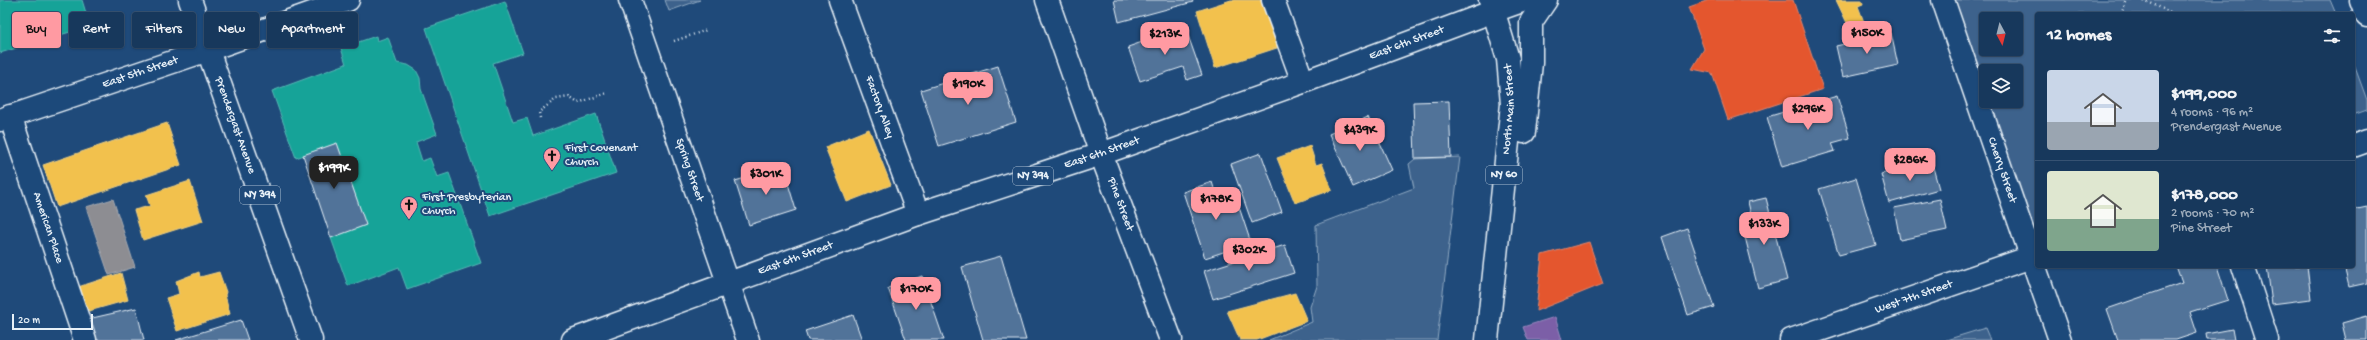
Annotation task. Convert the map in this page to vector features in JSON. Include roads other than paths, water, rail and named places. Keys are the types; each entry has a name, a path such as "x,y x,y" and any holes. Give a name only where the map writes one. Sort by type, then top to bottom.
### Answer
{"main road":[{"name":"Prendergast Avenue","path":"190,0 311,340"},
{"name":"East 5th Street","path":"5,118 208,50 348,0"},
{"name":"Spring Street","path":"630,0 748,340"},
{"name":"Factory Alley","path":"840,0 918,214"},
{"name":"Pine Street","path":"1047,0 1100,154 1171,340"},
{"path":"1273,0 1303,82"},
{"name":"East 6th Street","path":"573,340 918,214 1100,154 1303,82 1492,6 1525,0"},
{"name":"NY 60","path":"1506,156 1522,153 1531,63 1531,22 1546,0"},
{"name":"Cherry Street","path":"1943,0 2034,256"},
{"path":"2362,0 2367,16"},
{"name":"North Main Street","path":"1487,340 1512,104 1508,58 1492,6"},
{"name":"American Place","path":"5,118 85,340"},
{"path":"2355,145 2367,141"},
{"name":"West 7th Street","path":"1791,340 1835,332 2034,256"},
{"name":"Cherry Street","path":"2038,268 2060,340"},
{"path":"2244,268 2267,340"}],"place":[{"name":"First Covenant Church","path":"552,171"},
{"name":"First Presbyterian Church","path":"409,220"}]}
